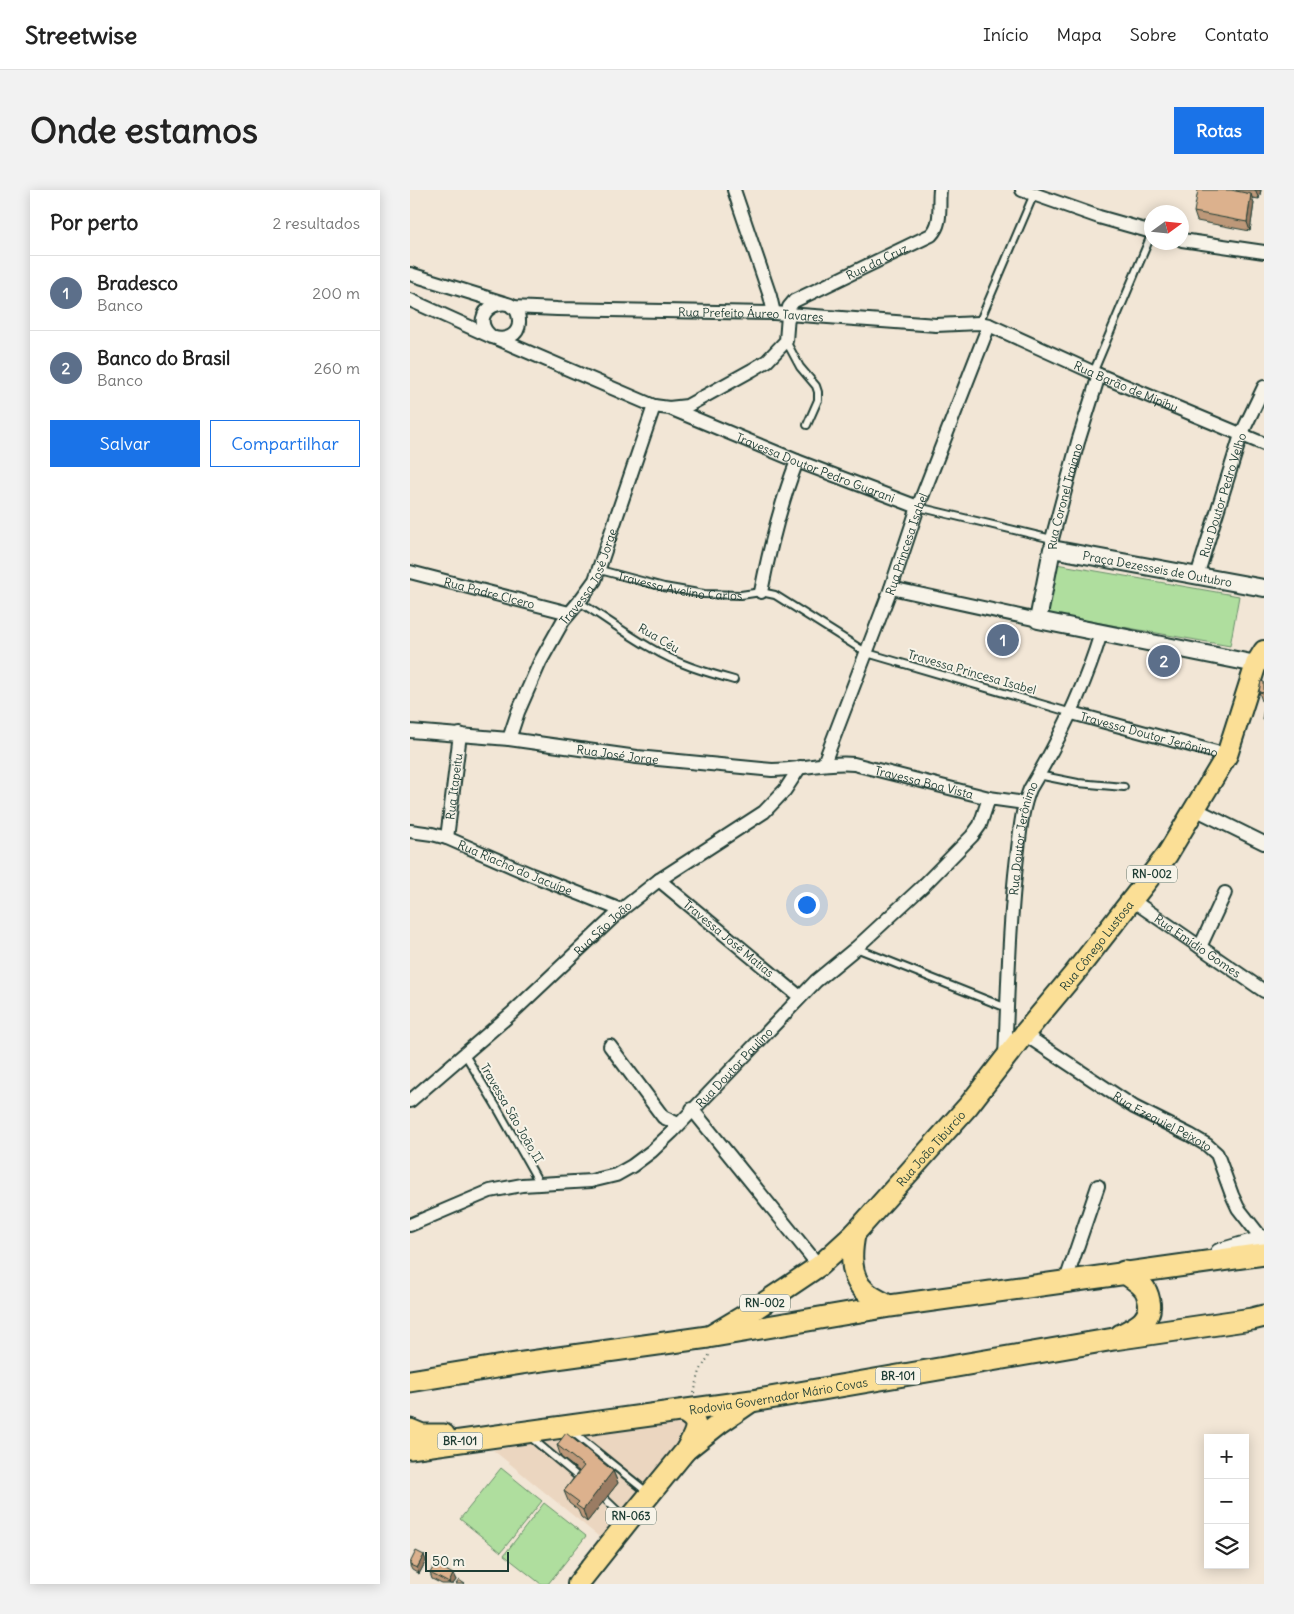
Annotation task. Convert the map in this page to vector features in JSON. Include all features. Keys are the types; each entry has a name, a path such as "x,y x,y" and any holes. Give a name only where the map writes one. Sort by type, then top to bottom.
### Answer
{"highway":[{"path":"410,1381 716,1335 890,1306 1175,1266 1264,1245"},
{"path":"1114,1339 1138,1327 1149,1314 1150,1306 1145,1288 1124,1272"},
{"name":"Rodovia Governador Mário Covas","path":"410,1448 752,1401 1114,1339 1264,1316"},
{"path":"410,1394 456,1380 478,1370"},
{"path":"410,1430 422,1435 517,1433"}],"main road":[{"name":"Rua Cônego Lustosa","path":"1005,1060 1167,855 1227,755 1260,658"},
{"name":"Rua João Tibúrcio","path":"716,1335 819,1266 855,1233 969,1105 1005,1060"},
{"path":"855,1233 852,1259 858,1282 865,1292 890,1306"},
{"name":"RN-063","path":"578,1584 686,1450 752,1401"},
{"name":"RN-063","path":"685,1411 693,1418 695,1425 695,1431 686,1450"}],"street":[{"path":"734,190 774,313"},
{"name":"Rua da Cruz","path":"788,315 789,307 802,296 931,236 939,223 940,190"},
{"path":"1030,191 1099,217 1144,231"},
{"path":"1189,241 1264,252"},
{"name":"Rua Prefeito Áureo Tavares","path":"410,274 510,306 549,309 774,313 936,325 984,324"},
{"path":"410,300 654,406 669,408 687,406 752,370 774,354 786,341 788,315"},
{"path":"496,303 510,306 519,317 518,328 510,337 495,338 488,333 483,322 486,310 496,303"},
{"name":"Rua Barão de Mipibu","path":"984,324 1096,374 1264,444"},
{"name":"Rua Princesa Isabel","path":"824,763 891,588 984,324"},
{"name":"Rua Coronel Trajano","path":"1038,620 1052,544 1096,374"},
{"name":"Rua Doutor Pedro Velho","path":"1197,576 1241,435 1264,387"},
{"name":"Travessa José Jorge","path":"509,739 534,672 569,613 580,602 600,570 654,406"},
{"name":"Travessa Doutor Pedro Guarani","path":"669,408 797,461 918,507"},
{"name":"Travessa Avelino Carlos","path":"761,592 772,536 797,461"},
{"name":"Praça Dezesseis de Outubro","path":"1052,544 1197,576 1264,588"},
{"name":"Rua Padre Clcero","path":"410,572 569,613"},
{"path":"891,588 1101,633 1260,658"},
{"name":"Rua Doutor Jerônimo","path":"1005,1060 1010,923 1024,803 1072,713 1089,671 1101,633"},
{"name":"Travessa Doutor Jerônimo","path":"1072,713 1227,755"},
{"name":"Rua José Jorge","path":"410,731 509,739 637,757 731,767 772,770 824,763"},
{"name":"Rua Itapeitu","path":"447,838 460,734"},
{"name":"Travessa Boa Vista","path":"824,763 842,762 854,764 989,798 1024,803"},
{"name":"Rua São João","path":"410,1100 512,1013 621,910 659,880 764,812 785,790 800,767"},
{"name":"Rua Doutor Paulino","path":"410,1225 490,1190 522,1185 591,1181 616,1175 632,1166 652,1151 739,1063 816,981 856,948 923,886 972,836 980,825 989,798"},
{"path":"1195,809 1264,843"},
{"name":"Rua Riacho do Jacuípe","path":"410,831 447,838 532,875 621,910"},
{"name":"Travessa José Matias","path":"659,880 800,997"},
{"path":"1200,947 1225,893"},
{"name":"Rua Emídio Gomes","path":"1132,900 1264,991"},
{"name":"Rua Ezequiel Peixoto","path":"1024,1034 1134,1107 1190,1134 1207,1145 1217,1154 1238,1208 1264,1245"},
{"path":"610,1046 663,1117 678,1124"},
{"path":"692,1109 819,1266"},
{"path":"1066,1280 1098,1186"}],"lane":[{"name":"Rua Princesa Isabel","path":"984,324 1030,191"},
{"path":"1096,374 1145,250"},
{"path":"786,341 800,367 816,386 818,392 818,400 807,425"},
{"name":"Travessa Doutor Pedro Guarani","path":"918,507 1052,544"},
{"name":"Travessa Avelino Carlos","path":"600,570 664,588 704,594 741,595 761,592 775,595 867,653"},
{"name":"Rua Céu","path":"580,602 659,652 688,667 734,680"},
{"name":"Travessa Princesa Isabel","path":"867,653 1072,713"},
{"path":"1038,775 1078,783 1124,787"},
{"path":"856,948 1007,1008"},
{"name":"Travessa São João II","path":"464,1053 540,1184"},
{"path":"566,1427 650,1494"},
{"path":"517,1433 585,1482"},
{"path":"605,1499 628,1521"}],"path":[{"path":"685,1411 716,1335"}],"shaded area":[{"path":"664,1421 680,1421 686,1424 687,1435 603,1540 493,1450"}],"green space":[{"path":"1056,564 1239,596 1230,646 1044,613"},
{"path":"501,1468 542,1501 501,1552 460,1519"},
{"path":"544,1503 586,1536 548,1584 541,1584 504,1555"}],"building":[{"path":"1198,190 1231,190 1251,194 1247,222 1194,212"},
{"path":"1261,681 1264,682 1264,693 1259,692"},
{"path":"566,1433 613,1471 583,1510 576,1505 579,1502 564,1491 584,1466 557,1445"},
{"path":"416,1551 424,1555 417,1568 410,1565"},
{"path":"435,1564 453,1574 449,1583 430,1573"},
{"path":"459,1580 465,1584 456,1584"}],"place":[{"name":"Bradesco","path":"1003,640"},
{"name":"Banco do Brasil","path":"1164,661"}]}
